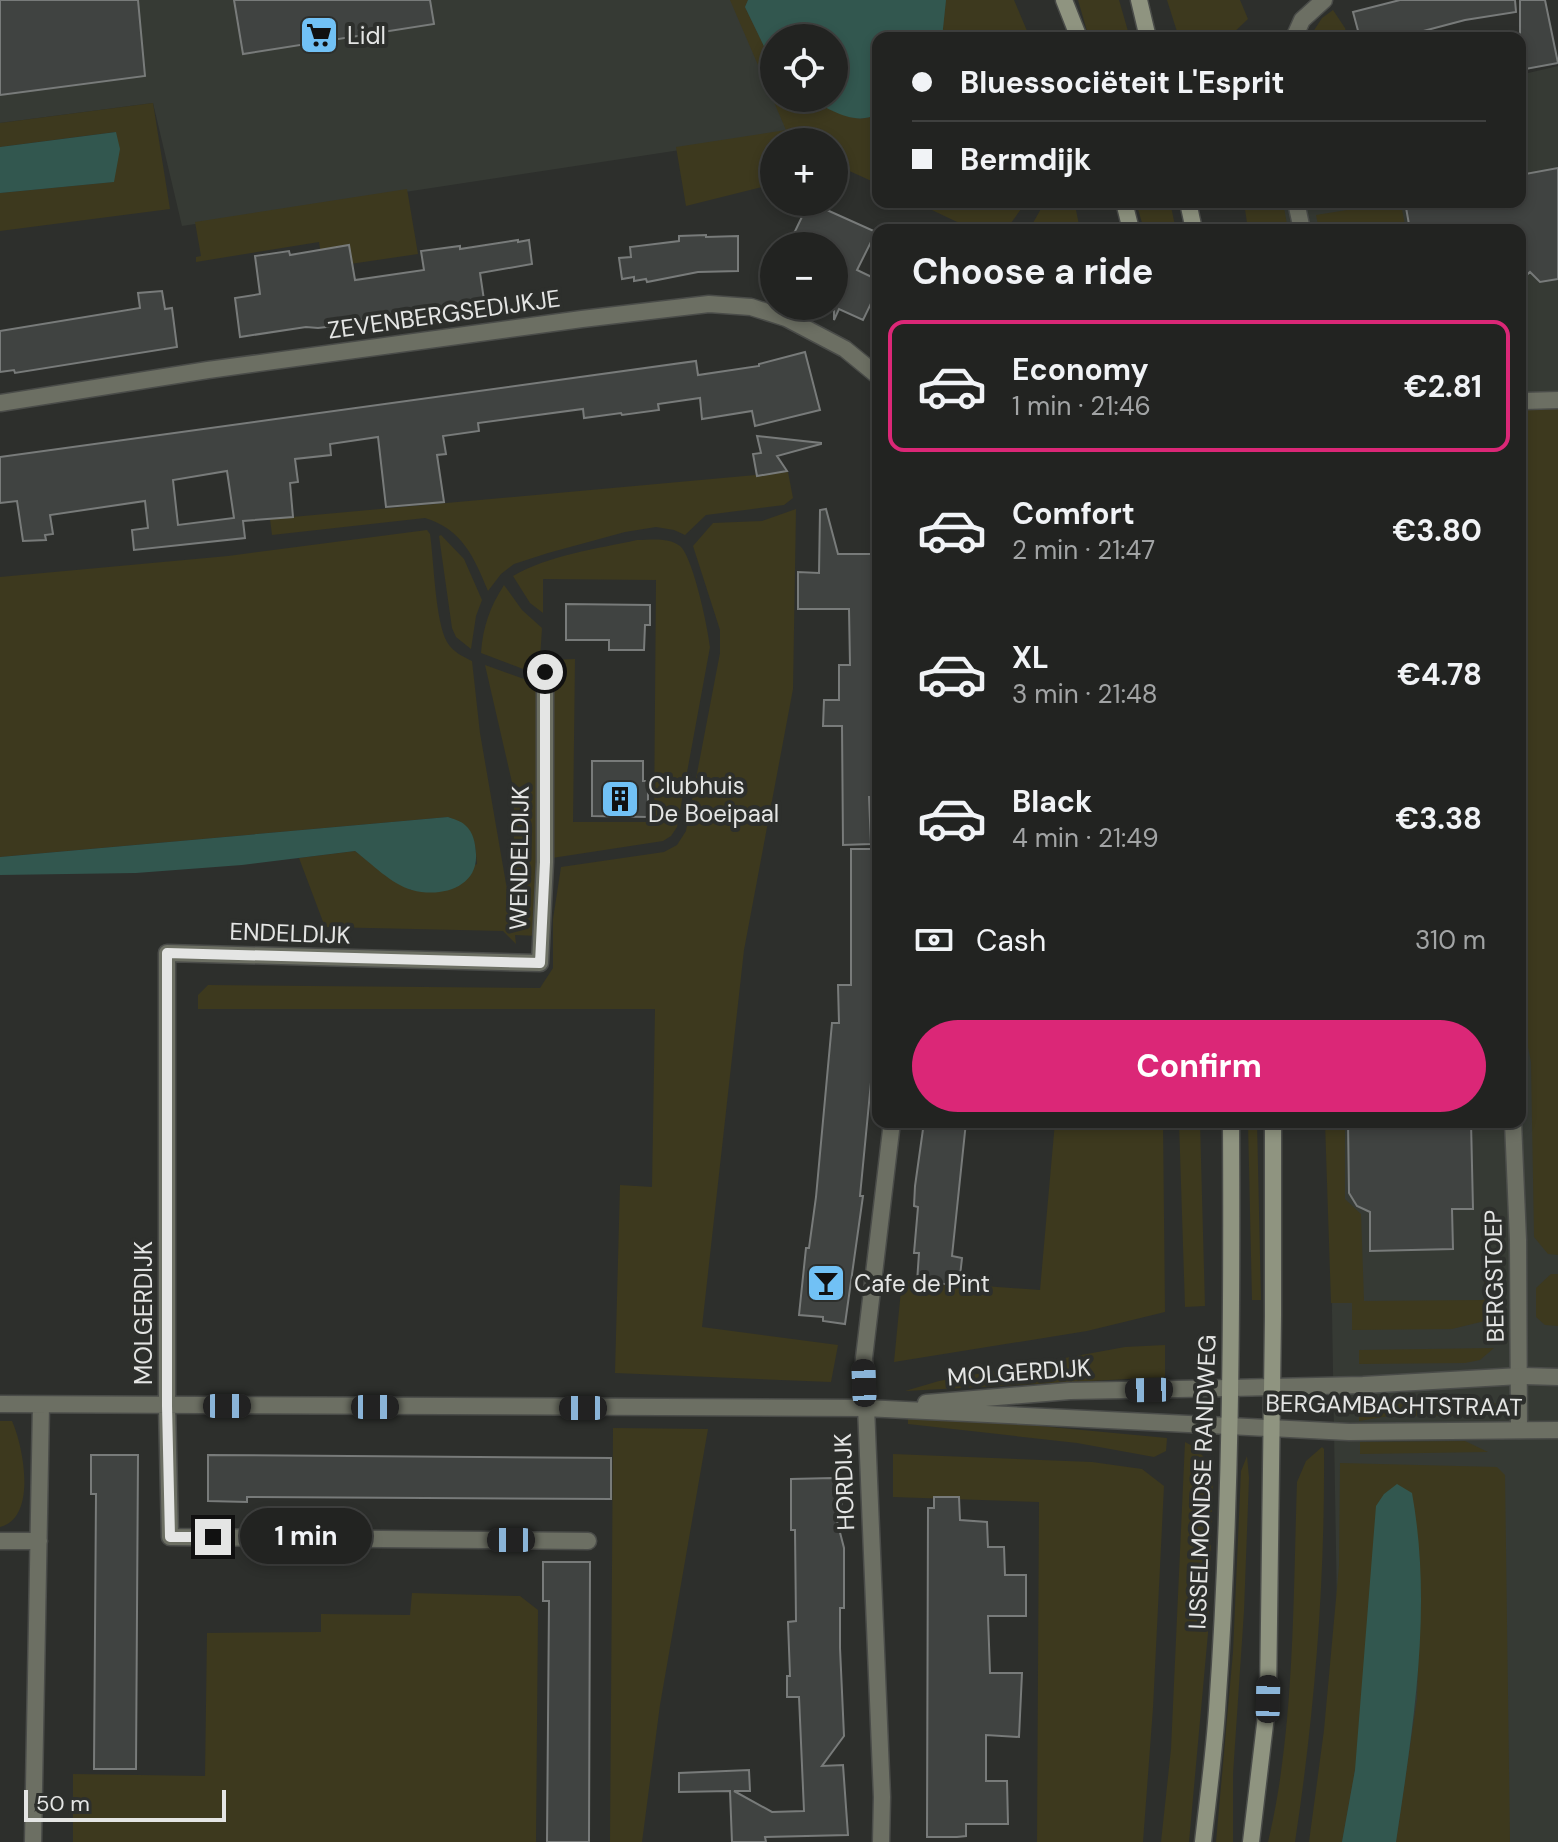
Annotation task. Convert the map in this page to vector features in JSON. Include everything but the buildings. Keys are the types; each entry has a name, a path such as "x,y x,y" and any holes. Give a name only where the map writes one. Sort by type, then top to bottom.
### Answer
{"main road":[{"path":"1064,0 1077,32"},
{"path":"1139,0 1147,32"},
{"name":"IJSSELMONDSE RANDWEG","path":"1203,1842 1217,1711 1229,1426 1231,1128"},
{"path":"1251,1842 1268,1699 1273,1128"}],"street":[{"path":"1297,32 1302,20 1324,0"},
{"name":"ZEVENBERGSEDIJKJE","path":"0,403 208,370 709,304 751,307 786,318 845,349 872,371"},
{"path":"1526,401 1558,400"},
{"name":"WENDELDIJK","path":"411,961 540,963 545,862 545,672"},
{"name":"ENDELDIJK","path":"167,953 411,961"},
{"name":"MOLGERDIJK","path":"167,953 167,1406 865,1408 1229,1426"},
{"name":"HORDIJK","path":"881,1842 882,1797 864,1358 891,1128"},
{"name":"BERGSTOEP","path":"1513,1128 1518,1240 1519,1430"},
{"name":"BERGAMBACHTSTRAAT","path":"1273,1387 1558,1377"},
{"name":"MOLGERDIJK","path":"865,1408 1070,1391 1273,1387"},
{"path":"0,1404 167,1406 170,1537 588,1541"},
{"path":"33,1842 41,1405"},
{"name":"BERGAMBACHTSTRAAT","path":"1229,1426 1349,1432 1558,1430"},
{"path":"0,1541 39,1541"}],"shaded area":[{"path":"0,0 970,0 961,32 872,32 872,121 825,128 760,128 760,138 182,226 153,103 0,123"},
{"path":"730,0 748,0 745,7 760,38 760,70"},
{"path":"748,0 946,0 943,32 872,32 872,116 869,117 851,117 835,112 848,112 848,24 760,24 760,38 745,7"},
{"path":"946,0 1014,0 1027,32 943,32"},
{"path":"1078,0 1119,0 1128,32 1087,32"},
{"path":"1167,0 1240,0 1248,19 1234,32 1177,32"},
{"path":"1333,10 1346,32 1313,32 1322,18"},
{"path":"1558,66 1558,1842 1313,1842 1338,1668 1332,1312 1334,1128 1526,1128 1526,224 1259,224 1258,208 1526,208 1526,74"},
{"path":"153,103 170,209 0,231 0,193 113,182 115,132 0,147 0,123"},
{"path":"778,112 839,112 859,118 872,115 872,181 848,170 848,128 785,128"},
{"path":"116,132 120,149 114,182 0,193 0,147"},
{"path":"760,134 760,188 686,206 676,147"},
{"path":"407,189 418,254 323,268 319,242 196,262 196,257 201,256 195,222"},
{"path":"928,208 1022,208 1010,224 961,224"},
{"path":"1041,208 1073,208 1079,224 1032,224"},
{"path":"1138,208 1171,208 1175,224 1142,224"},
{"path":"1245,208 1284,208 1287,224 1247,224"},
{"path":"1359,208 1402,208 1405,224 1318,224 1316,215"},
{"path":"1526,408 1558,408 1558,1255 1548,1254 1534,1237 1531,1062 1526,1037"},
{"path":"788,472 793,498 784,505 706,515 685,535 656,527 548,553 514,564 501,574 488,591 472,556 458,537 425,518 272,535 270,519"},
{"path":"796,509 793,689 744,950 702,1327 838,1345 831,1382 615,1373 620,1185 652,1187 655,1009 198,1009 198,995 208,985 540,988 553,968 553,919 561,867 664,852 677,845 686,831 720,653 720,630 693,546 713,523 762,521"},
{"path":"427,530 443,632 452,648 472,661 480,733 514,930 514,791 485,665 538,684 539,936 515,935 516,944 503,931 325,927 299,858 355,851 411,890 477,864 472,834 448,817 0,857 0,577 228,556"},
{"path":"441,535 464,559 482,600 471,649 456,637 452,628"},
{"path":"637,540 670,541 685,553 699,594 710,647 677,827 663,841 552,858 551,660 575,659 573,822 654,822 656,580 543,579 543,613 530,603 513,576 558,558"},
{"path":"504,585 522,610 542,628 539,675 481,653 488,617"},
{"path":"448,817 463,824 474,838 475,866 471,875 455,888 434,893 412,890 397,883 355,851 242,865 136,873 0,875 0,857"},
{"path":"1054,1128 1163,1128 1165,1312 1087,1331 894,1362 902,1280 1040,1290"},
{"path":"1179,1128 1200,1128 1205,1306 1185,1307"},
{"path":"1248,1128 1257,1128 1261,1300 1252,1300"},
{"path":"1325,1128 1345,1128 1345,1199 1361,1214 1364,1301 1484,1300 1484,1281 1496,1280 1497,1318 1452,1329 1352,1330 1352,1303 1331,1303"},
{"path":"1551,1274 1558,1274 1558,1326 1545,1325 1536,1317 1536,1288"},
{"path":"1165,1345 1165,1377 905,1391 939,1381 1125,1347"},
{"path":"1494,1348 1480,1360 1465,1363 1359,1364 1359,1350"},
{"path":"1500,1403 1498,1409 1478,1416 1389,1416 1359,1421 1359,1404"},
{"path":"955,1418 1167,1438 1166,1451 1154,1457 1077,1443 908,1424 908,1419"},
{"path":"0,1421 12,1421 20,1448 24,1481 19,1510 12,1521 0,1527"},
{"path":"613,1428 708,1429 660,1705 642,1842 610,1842"},
{"path":"1465,1441 1488,1452 1360,1454 1360,1442"},
{"path":"1185,1442 1203,1456 1213,1477 1208,1633 1189,1842 1161,1842 1171,1749"},
{"path":"1322,1447 1321,1597 1302,1793 1295,1842 1268,1842 1277,1799 1288,1709 1297,1482 1306,1461"},
{"path":"893,1454 1092,1462 1142,1469 1164,1486 1143,1842 1037,1842 1039,1502 893,1497"},
{"path":"1247,1456 1249,1478 1233,1774 1233,1842 1216,1842 1233,1652 1241,1471"},
{"path":"1340,1463 1497,1467 1505,1475 1510,1842 1396,1842 1417,1699 1420,1612 1355,1770 1342,1842 1309,1842 1324,1730 1339,1566"},
{"path":"1397,1484 1412,1493 1421,1580 1421,1624 1414,1712 1396,1842 1342,1842 1355,1770 1376,1506 1384,1494"},
{"path":"412,1593 520,1596 538,1610 536,1842 73,1842 73,1774 205,1776 207,1633 321,1632 321,1614 410,1615"}],"place":[{"name":"Lidl","path":"319,35"},
{"name":"Clubhuis De Boeipaal","path":"620,799"},
{"name":"Cafe de Pint","path":"826,1283"}],"route":[{"path":"213,1537 170,1537 167,953 540,963 545,862 545,672"}]}
